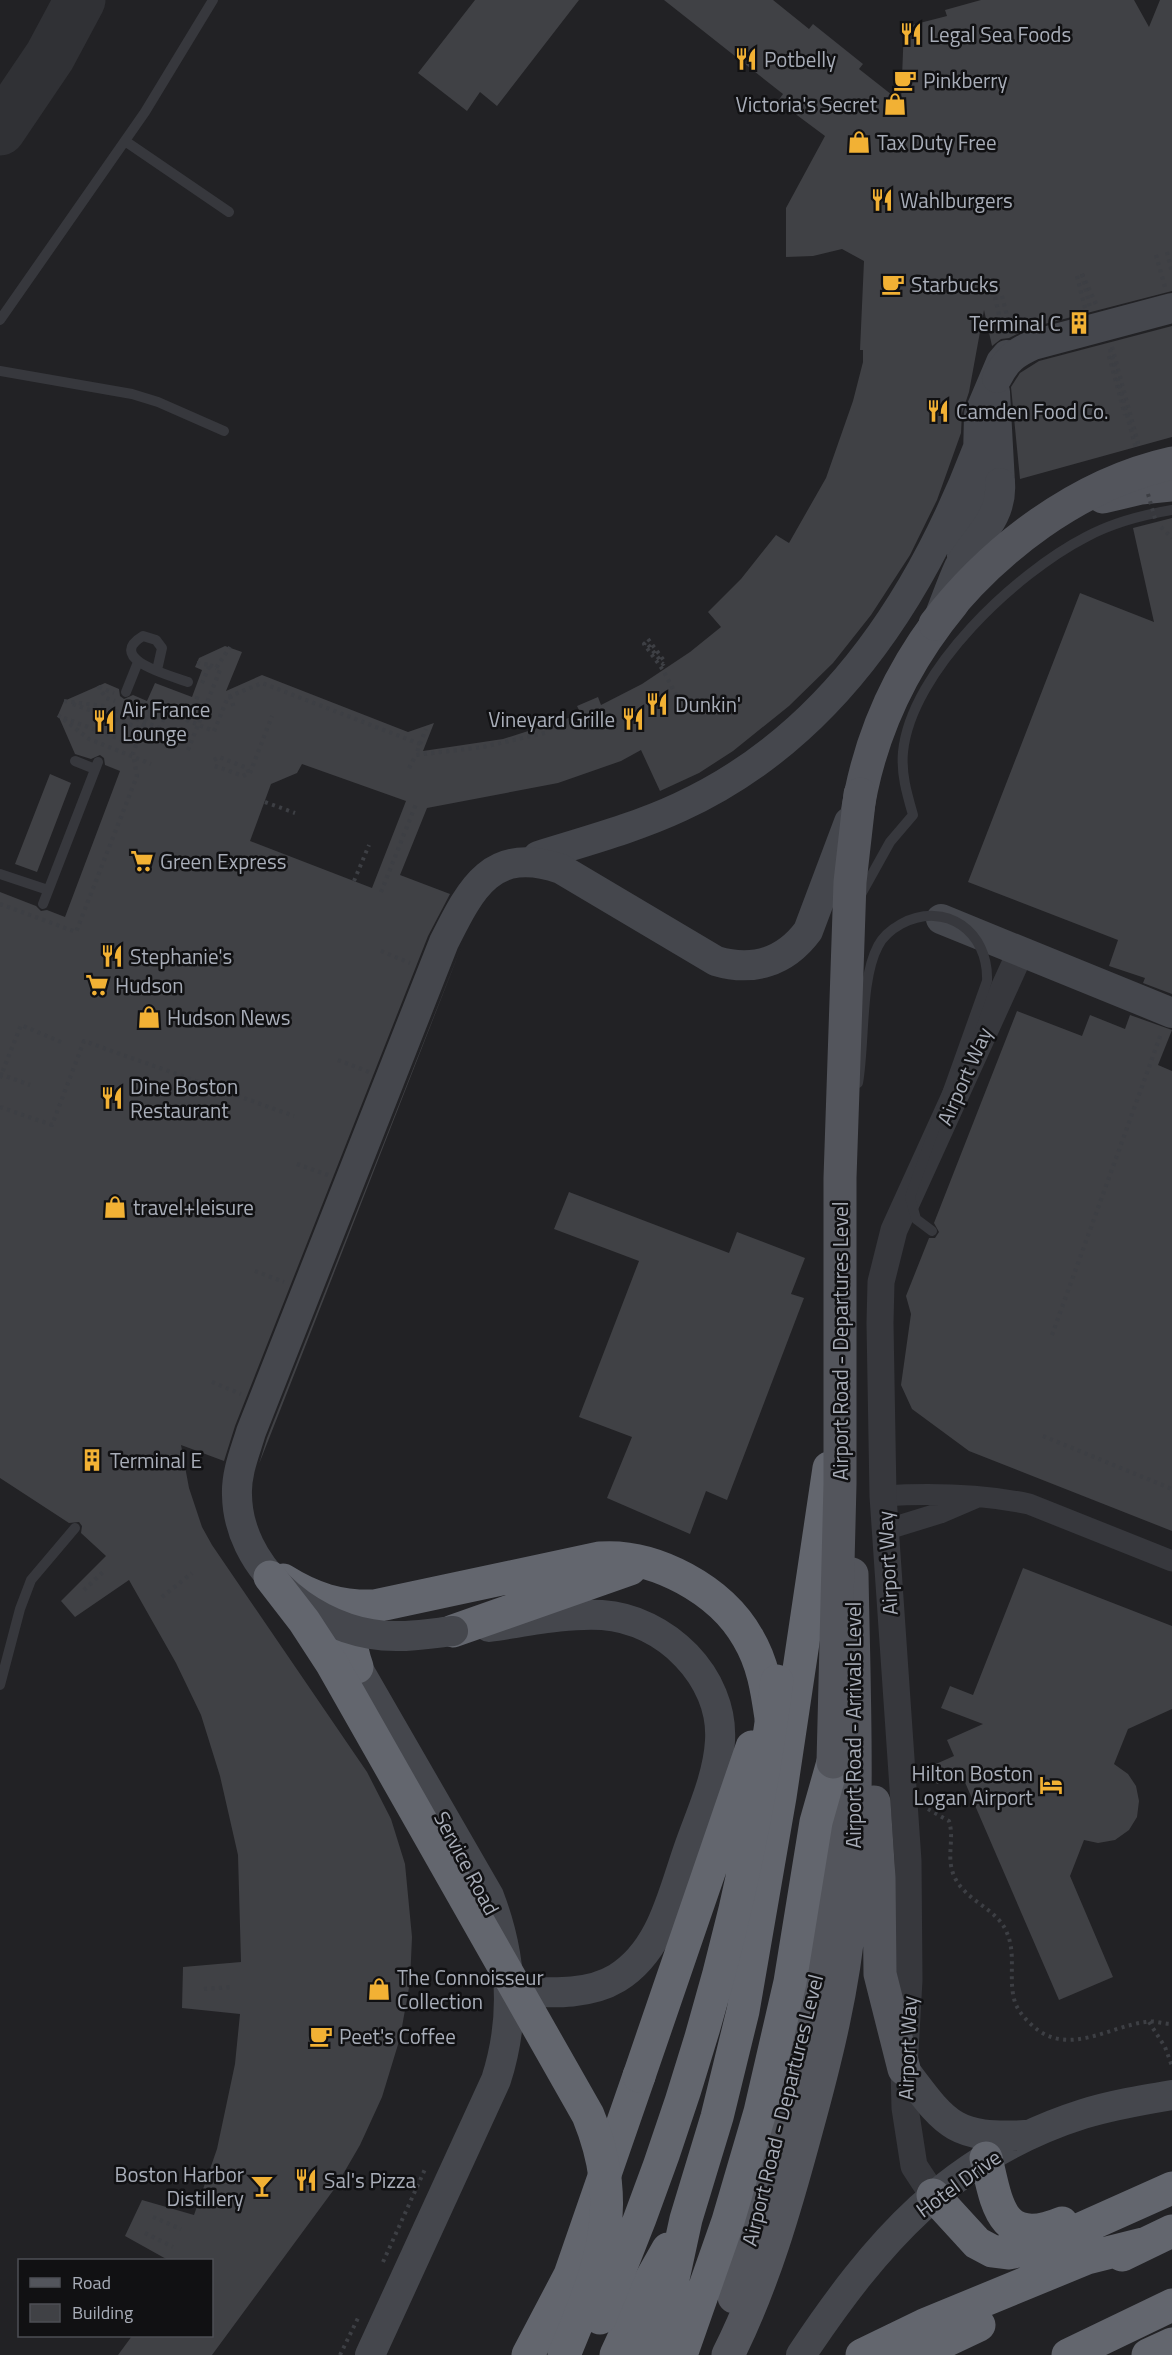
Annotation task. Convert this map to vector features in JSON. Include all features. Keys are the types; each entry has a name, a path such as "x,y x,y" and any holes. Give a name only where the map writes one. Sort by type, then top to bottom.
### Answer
{"highway":[{"path":"584,2355 646,2206 701,2041 727,1947 747,1861 768,1747 777,1681 803,1567 844,1359"},
{"path":"648,2355 671,2288 686,2219 711,2138 741,2021 780,1797 844,1359"},
{"path":"272,1576 314,1597 338,1605 375,1606 593,1559 620,1558 649,1565 678,1576 710,1597 733,1618 748,1638 765,1681 780,1797"},
{"path":"453,1631 611,1575 649,1565"},
{"path":"272,1576 332,1664 588,2115 595,2132 606,2172 608,2216 600,2258 564,2355"},
{"path":"357,1667 351,1647 353,1627 360,1616 375,1606"},
{"path":"528,2355 570,2275 754,1740 777,1681"},
{"path":"681,2355 728,2222 779,2035 816,1822 833,1762"},
{"path":"986,2158 1001,2213 1008,2223 1020,2230 1051,2227 1172,2179"},
{"path":"933,2194 977,2243 992,2251 1012,2253 1040,2247 1172,2188"},
{"path":"616,2355 651,2279 686,2219"},
{"path":"916,2355 1092,2272 1172,2231"},
{"path":"862,2355 917,2328 1087,2258 1143,2244"},
{"path":"1068,2355 1172,2305"},
{"path":"1148,2355 1172,2344"}],"main road":[{"path":"935,624 973,526 978,488 976,450 979,414 1001,362 1012,353 1033,345 1171,307"},
{"path":"935,624 960,566 986,530 999,502 1001,487 995,392 997,378 1012,353"},
{"path":"272,1576 256,1555 238,1520 233,1498 233,1476 343,1180 454,908 473,879 488,866 522,856 538,856 641,823 680,807 738,775 784,741 858,666 899,611 941,537 976,450"},
{"name":"Airport Road - Departures Level","path":"720,2355 790,2097 819,1968 829,1869 844,1359 840,1178 850,882 860,794 872,747 891,698 907,667 935,624 969,584 1006,549 1051,517 1113,484 1151,459"},
{"path":"935,624 985,570 1041,524 1067,510 1109,495 1164,483"},
{"path":"1113,484 1164,483"},
{"name":"Airport Road - Arrivals Level","path":"728,2355 758,2288 779,2228 826,2054 843,1963 851,1895 855,1787 854,1675 844,1359 845,1076 849,918 854,838 860,793 876,736 904,674 935,624"},
{"path":"510,1991 546,1992 600,1986 617,1978 635,1964 652,1944 664,1919 716,1771 720,1741 719,1717 710,1687 692,1662 671,1641 624,1618 601,1615 574,1617 395,1636 350,1629 315,1614 287,1594 256,1556 239,1513 238,1476 245,1450 432,967 455,920 475,887 485,876 510,862 543,863 561,869 716,962 731,966 767,963 797,946 808,931 860,794"},
{"path":"538,856 699,954 721,964 738,965 776,958 795,945 807,930 854,838"},
{"path":"844,1132 873,957 883,939 896,927 917,919 939,919 1168,1019"},
{"name":"Service Road","path":"272,1576 357,1667 489,1896 501,1927 510,1991 507,2032 496,2080 370,2355"},
{"path":"854,1675 872,1783 879,1878 880,1974 904,2069 936,2112 958,2129 990,2135 1031,2135"},
{"name":"Hotel Drive","path":"801,2355 867,2262 933,2194 986,2158 1031,2135 1083,2114 1172,2095"}],"street":[{"name":"Airport Way","path":"933,2194 915,2168 910,2152 904,2069 909,1980 908,1861 883,1496 881,1282 894,1230 1020,953"},
{"path":"883,1496 945,1494 1029,1504 1172,1561"},
{"path":"885,1530 940,1513 978,1497"}],"lane":[{"path":"0,320 125,141 213,0"},
{"path":"125,141 229,212"},
{"path":"0,371 132,394 224,431"},
{"path":"849,918 890,842 913,815 906,792 903,767 909,725 922,696 960,641 1012,588 1065,549 1105,528 1172,510"},
{"path":"157,670 162,648 150,636 143,636 134,644 131,652 138,662 157,670 188,682"},
{"path":"126,692 138,662"},
{"path":"43,904 96,765 75,761"},
{"path":"0,874 48,890"},
{"path":"840,1178 860,1072 870,970 878,946 894,928 915,918 934,915 948,918 968,930 978,940 986,956 987,973 984,989 910,1197 916,1219 932,1230"},
{"path":"0,1685 20,1609 31,1580 75,1528"}],"path":[{"path":"1167,252 1172,272"},
{"path":"1156,255 1171,307"},
{"path":"1079,275 1099,326"},
{"path":"1079,275 1151,459"},
{"path":"1079,275 1151,459"},
{"path":"1002,296 1012,353"},
{"path":"994,297 1012,353"},
{"path":"1109,356 1125,415"},
{"path":"1164,483 1156,522 1172,538"},
{"path":"648,639 665,662 663,664 646,642 644,644 663,670 685,712"},
{"path":"216,668 230,647"},
{"path":"188,750 220,670 197,663"},
{"path":"76,932 137,776 133,753 151,706 214,731 231,696 262,683 420,744"},
{"path":"98,686 106,698"},
{"path":"231,696 234,708"},
{"path":"142,729 64,701 103,706 165,730"},
{"path":"142,712 168,722"},
{"path":"136,745 58,716 89,739 151,764"},
{"path":"215,766 243,776 249,773 272,716"},
{"path":"409,768 426,729"},
{"path":"416,755 483,747 549,732"},
{"path":"214,760 219,757 247,768 249,773"},
{"path":"265,802 295,813"},
{"path":"381,892 416,804"},
{"path":"354,881 369,845"},
{"path":"381,951 428,969"},
{"path":"1052,1335 1168,1019"},
{"path":"30,1085 0,1076 21,1025 61,1042"},
{"path":"0,1107 52,1125 84,1041 294,1116"},
{"path":"338,1060 384,1078"},
{"path":"297,1164 343,1180"},
{"path":"1043,1436 1172,1489"},
{"path":"84,1590 104,1571"},
{"path":"162,1597 192,1573"},
{"path":"926,1807 933,1814 949,1821 952,1831 948,1854 956,1880 974,1902 999,1920 1007,1932 1012,1957 1013,1991 1016,2005 1024,2019 1036,2029 1061,2040 1094,2037 1118,2027 1148,2021 1172,2024"},
{"path":"204,1989 233,1987"},
{"path":"1148,2021 1165,2047 1172,2066"},
{"path":"380,2270 426,2167"},
{"path":"153,2217 181,2229"},
{"path":"145,2233 173,2247"},
{"path":"340,2355 361,2311"}],"shaded area":[{"path":"0,0 1172,0 1172,2355 0,2355"}],"building":[{"path":"475,0 579,0 497,106 480,92 467,111 418,73"},
{"name":"Terminal E","path":"664,0 773,0 809,29 813,24 863,64 859,69 901,102 904,27 947,16 945,10 981,0 1134,0 1149,27 1160,0 1172,0 1172,291 1029,328 1009,338 1001,339 992,346 984,310 969,392 962,413 961,433 937,500 910,555 871,615 833,663 789,706 733,751 699,773 660,791 641,750 621,761 558,783 427,808 400,875 450,894 428,936 235,1426 224,1461 181,1445 189,1488 202,1527 212,1545 367,1772 391,1819 405,1864 412,1937 410,1982 400,2038 382,2097 360,2145 335,2188 212,2355 118,2355 131,2337 213,2337 213,2259 166,2259 125,2236 142,2200 194,2215 217,2149 235,2064 240,2014 182,2008 183,1967 241,1962 238,1855 220,1776 201,1715 176,1663 129,1580 75,1617 61,1601 106,1556 81,1533 82,1526 79,1522 69,1523 0,1478 0,892 36,906 41,911 47,910 65,917 120,771 105,765 104,758 100,755 91,759 75,754 58,715 64,701 105,683 119,689 120,696 124,699 133,695 147,701 155,683 192,697 202,670 195,667 199,658 225,646 242,652 226,691 262,675 408,732 434,723 423,751 503,739 581,714 577,706 598,697 601,705 642,684 690,652 721,627 708,612 741,579 776,535 789,543 826,478 853,401 863,362 863,350 860,350 864,261 842,249 813,256 786,257 786,208 825,136 778,101 783,94","holes":["302,764 406,801 372,888 250,841 271,784 297,773"]},
{"path":"1172,326 1172,437 1020,479 1011,387 1020,373 1039,361"},
{"path":"1172,518 1172,994 1143,983 1145,978 1109,966 1118,940 968,882 1080,593 1154,622 1133,528"},
{"path":"50,774 71,783 37,872 15,864"},
{"path":"464,940 325,1296 259,1464 267,1438"},
{"path":"1017,1011 1082,1036 1090,1015 1125,1029 1130,1015 1172,1030 1158,1065 1172,1071 1172,1531 969,1451 912,1409 901,1385 911,1314 906,1296 929,1238 935,1238 939,1232 934,1223"},
{"path":"569,1192 729,1253 737,1232 805,1258 791,1294 804,1298 727,1500 706,1491 690,1534 607,1498 632,1437 579,1417 639,1261 554,1229"},
{"name":"Hilton Boston Logan Airport","path":"1023,1568 1172,1626 1172,1709 1128,1729 1114,1764 1128,1774 1136,1786 1139,1801 1137,1817 1129,1830 1115,1840 1098,1843 1084,1840 1070,1876 1113,1977 1059,2000 961,1773 937,1784 929,1767 954,1756 947,1740 983,1724 941,1708 950,1686 973,1695"}],"taxiway":[{"path":"0,130 50,56 80,0"}],"place":[{"name":"Legal Sea Foods","path":"911,34"},
{"name":"Potbelly","path":"746,59"},
{"name":"Pinkberry","path":"905,80"},
{"name":"Victoria's Secret","path":"895,104"},
{"name":"Tax Duty Free","path":"859,142"},
{"name":"Wahlburgers","path":"882,200"},
{"name":"Starbucks","path":"893,284"},
{"name":"Terminal C","path":"1079,323"},
{"name":"Camden Food Co.","path":"938,411"},
{"name":"Dunkin'","path":"657,704"},
{"name":"Vineyard Grille","path":"633,719"},
{"name":"Air France Lounge","path":"104,721"},
{"name":"Green Express","path":"142,861"},
{"name":"Stephanie's","path":"112,956"},
{"name":"Hudson","path":"97,985"},
{"name":"Hudson News","path":"149,1017"},
{"name":"Dine Boston Restaurant","path":"112,1098"},
{"name":"travel+leisure","path":"115,1207"},
{"name":"Terminal E","path":"92,1460"},
{"name":"Hilton Boston Logan Airport","path":"1051,1785"},
{"name":"The Connoisseur Collection","path":"379,1989"},
{"name":"Peet's Coffee","path":"321,2036"},
{"name":"Sal's Pizza","path":"306,2180"},
{"name":"Boston Harbor Distillery","path":"262,2186"}]}
